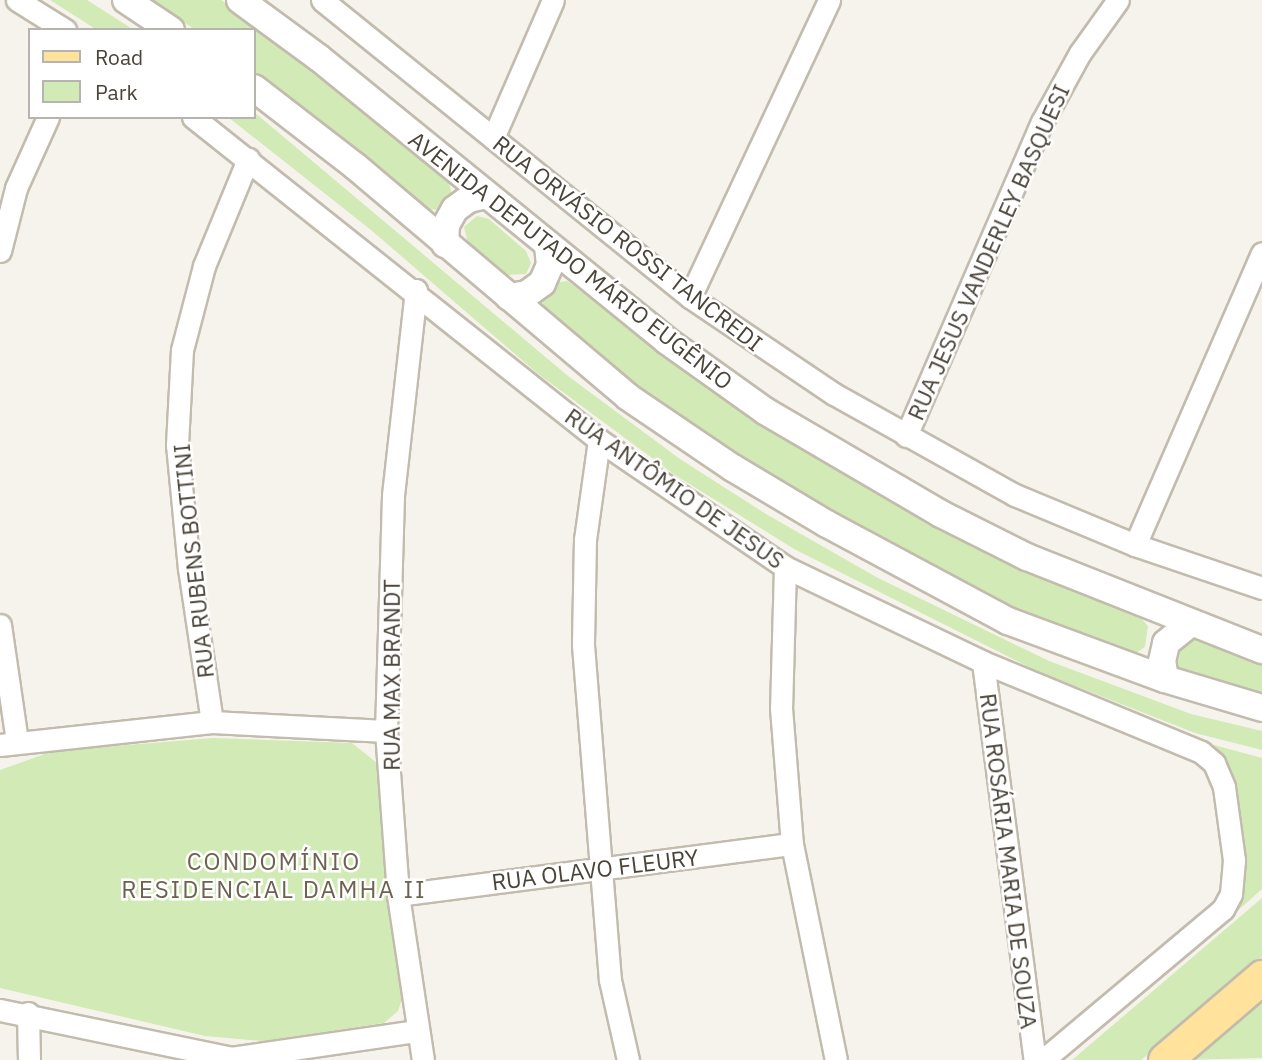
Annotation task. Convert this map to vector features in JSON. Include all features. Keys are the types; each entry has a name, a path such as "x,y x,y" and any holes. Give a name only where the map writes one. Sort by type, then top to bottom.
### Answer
{"main road":[{"path":"1166,1060 1262,977"}],"street":[{"path":"17,0 62,28"},
{"path":"126,0 168,28"},
{"name":"AVENIDA DEPUTADO MÁRIO EUGÊNIO","path":"240,0 319,58 548,247 667,341 765,411 855,466 1027,557 1262,650"},
{"name":"RUA ORVÁSIO ROSSI TANCREDI","path":"322,0 690,297 834,394 1015,495 1135,545 1262,589"},
{"path":"493,138 552,0"},
{"path":"690,297 829,0"},
{"name":"RUA JESUS VANDERLEY BASQUESI","path":"906,436 1042,122 1080,53 1118,0"},
{"path":"256,90 628,397 827,524 1008,621 1165,679 1262,708"},
{"path":"0,251 16,188 46,119"},
{"name":"RUA ANTÔMIO DE JESUS","path":"196,119 416,290 599,440 785,567 983,662 1201,752 1214,763 1224,787 1234,860 1231,894 1223,909 1042,1060"},
{"name":"RUA RUBENS BOTTINI","path":"212,722 189,569 177,445 182,350 204,266 248,159"},
{"path":"445,244 446,225 455,209 486,195"},
{"path":"509,297 527,294 542,283 550,265 548,247"},
{"path":"1135,545 1262,253"},
{"name":"RUA MAX BRANDT","path":"416,290 393,496 386,732 398,895 415,1031 423,1060"},
{"path":"599,440 585,539 583,645 590,765 602,869 610,980 628,1060"},
{"path":"785,567 781,708 792,844 836,1060"},
{"path":"1133,668 1147,658 1157,642 1157,610"},
{"path":"1165,679 1161,661 1166,643 1191,623"},
{"path":"0,625 8,743 212,722 386,732"},
{"name":"RUA ROSÁRIA MARIA DE SOUZA","path":"983,662 1035,1060"},
{"name":"RUA OLAVO FLEURY","path":"398,895 792,844"},
{"path":"0,1010 28,1013 231,1059 415,1031"},
{"path":"28,1013 29,1060"}],"green space":[{"path":"50,0 87,0 131,28 94,28"},
{"path":"149,0 221,0 238,11 448,178 453,200 446,209 423,210 256,73 256,28 193,28"},
{"path":"256,114 568,376 680,459 766,514 878,578 1049,661 1191,714 1262,731 1262,750 1195,733 1037,671 794,549 675,475 537,373 371,230 231,119 256,119"},
{"path":"477,216 489,219 526,251 531,263 526,274 508,275 468,244 464,227"},
{"path":"567,281 759,420 849,476 935,524 1138,615 1148,626 1145,647 1133,655 1011,609 917,563 735,458 634,386 542,308 544,294 553,283"},
{"path":"1198,637 1262,660 1262,699 1177,672 1172,650 1189,638"},
{"path":"213,738 352,743 377,763 403,996 398,1011 384,1023 263,1041 205,1036 0,988 0,770 53,751"},
{"path":"1203,742 1262,758 1262,889 1233,915 1239,898"},
{"path":"1262,898 1262,957 1253,965 1141,1060 1072,1060"},
{"path":"1262,990 1262,1058 1180,1060"}],"district":[{"name":"CONDOMÍNIO RESIDENCIAL DAMHA II","path":"274,876"}]}
